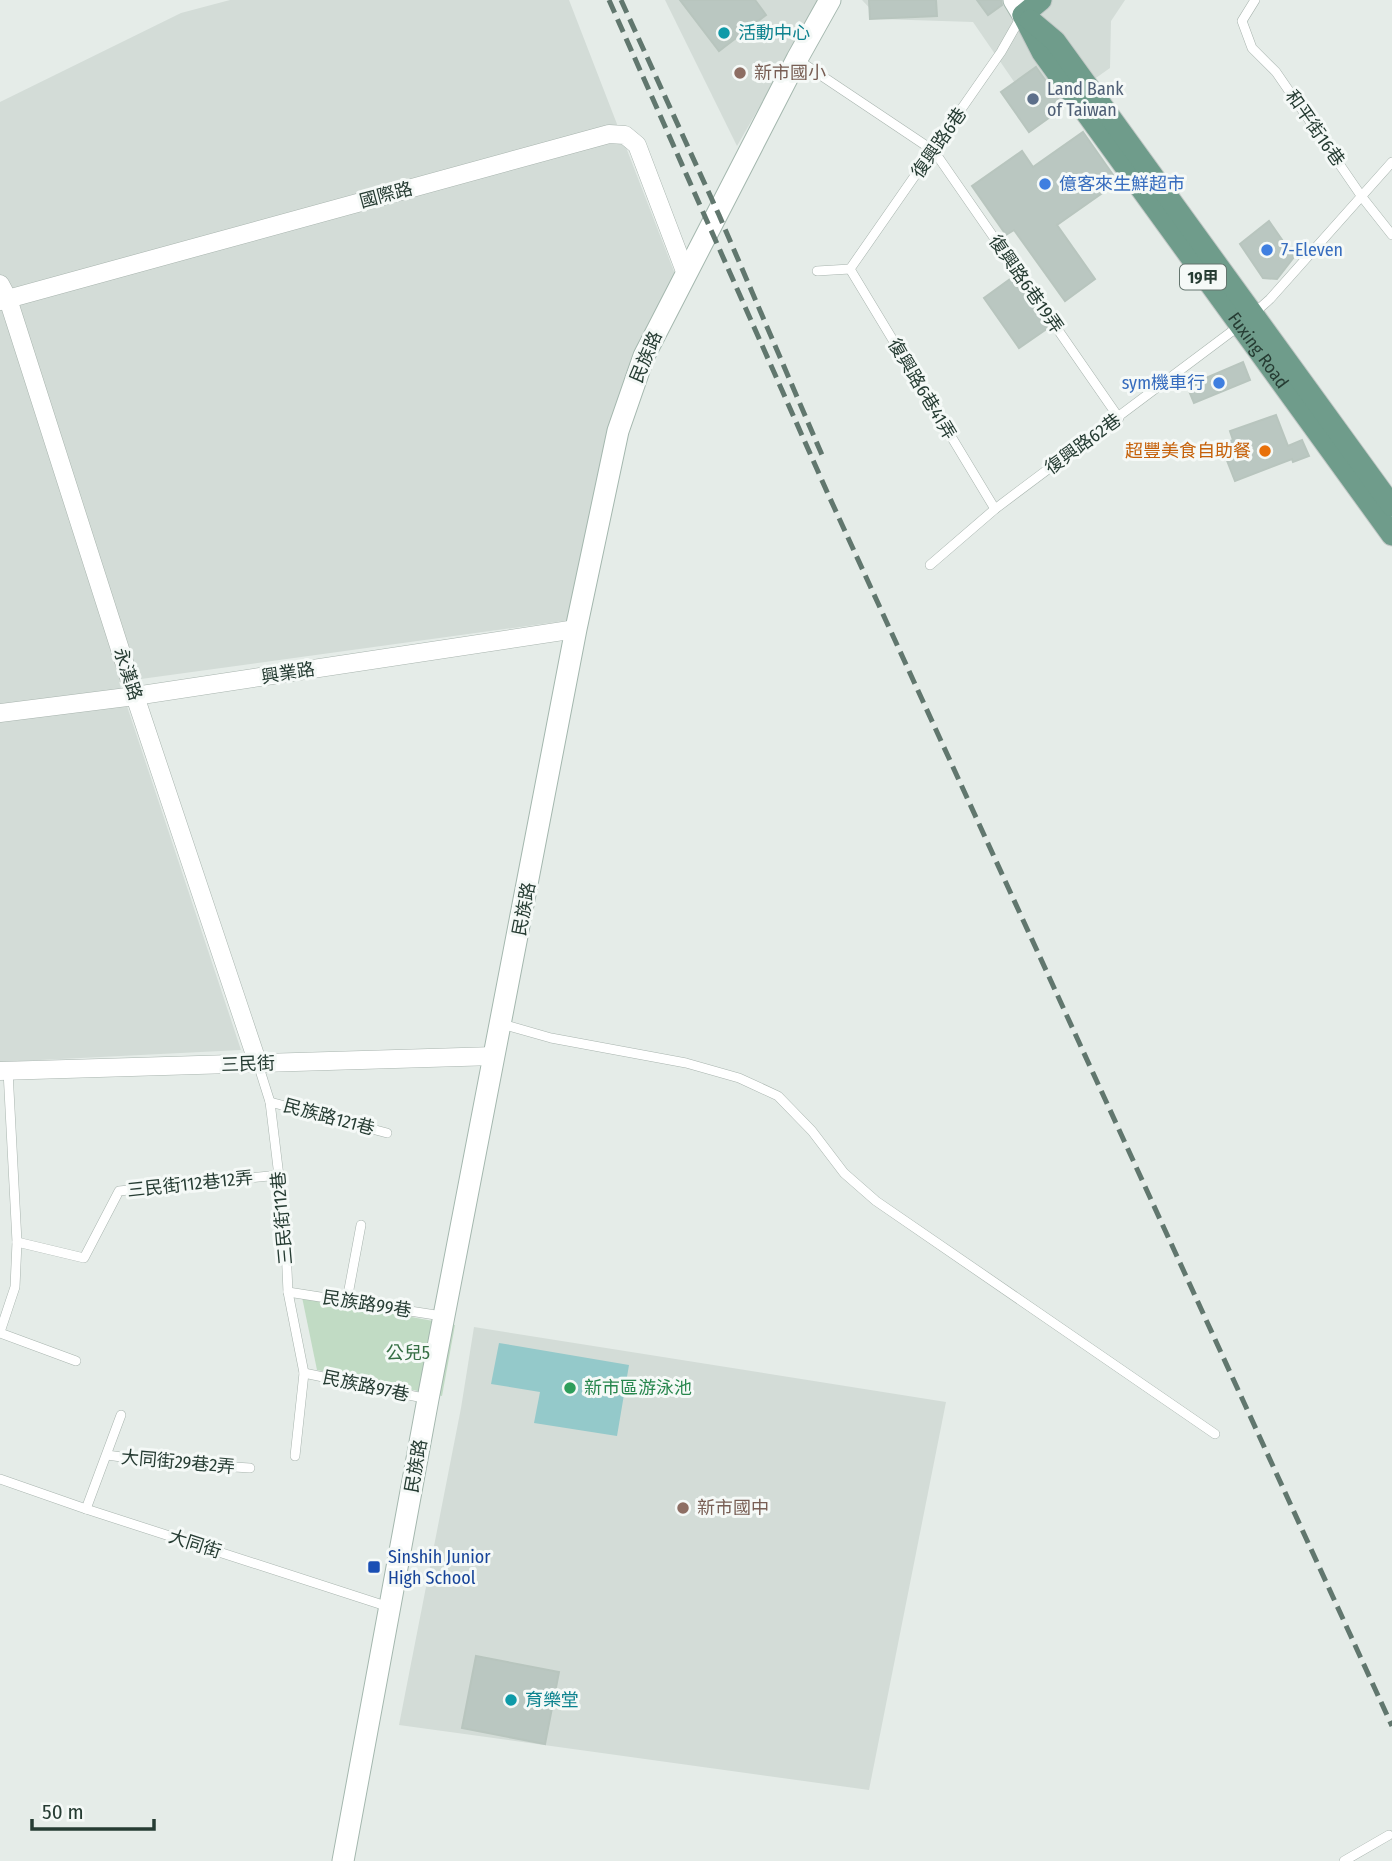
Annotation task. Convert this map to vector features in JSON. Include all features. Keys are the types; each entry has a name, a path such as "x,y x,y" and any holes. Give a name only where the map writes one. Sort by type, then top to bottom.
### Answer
{"main road":[{"path":"1022,5 1041,0"},
{"name":"Fuxing Road","path":"1022,5 1042,52 1245,321 1392,506"},
{"name":"Fuxing Road","path":"1245,321 1392,535"}],"street":[{"name":"民族路","path":"343,1861 428,1399 576,629 618,431 644,356 710,225 719,215 830,0"},
{"name":"國際路","path":"3,295 618,133 632,139 644,158 686,274"},
{"name":"永漢路","path":"3,295 258,1064"},
{"name":"興業路","path":"0,713 135,696 576,629"},
{"name":"三民街","path":"4,1071 495,1056"}],"lane":[{"name":"和平街16巷","path":"1255,0 1242,21 1251,48 1276,72 1392,234"},
{"name":"復興路6巷","path":"850,269 1001,52 1022,5"},
{"path":"797,60 934,151"},
{"name":"復興路6巷19弄","path":"934,151 1119,418"},
{"name":"復興路62巷","path":"930,565 995,509 1245,321 1363,197 1392,162"},
{"path":"817,271 850,269"},
{"name":"復興路6巷41弄","path":"850,269 995,509"},
{"path":"501,1024 551,1038 686,1063 739,1077 778,1096 812,1130 844,1172 876,1202 1215,1434"},
{"name":"三民街112巷","path":"258,1064 270,1102 288,1292 304,1373 295,1456"},
{"path":"4,1071 17,1242 15,1287 0,1333 76,1361"},
{"name":"民族路121巷","path":"270,1102 387,1133"},
{"name":"三民街112巷12弄","path":"17,1242 84,1258 119,1191 279,1175"},
{"path":"347,1300 361,1225"},
{"name":"民族路99巷","path":"288,1292 445,1316"},
{"name":"民族路97巷","path":"304,1373 428,1399"},
{"path":"86,1509 121,1415"},
{"name":"大同街29巷2弄","path":"107,1455 158,1462 250,1468"},
{"name":"大同街","path":"0,1479 390,1608"},
{"path":"1344,1861 1389,1835"}],"shaded area":[{"path":"230,0 569,0 675,274 571,620 119,682 241,1050 0,1062 0,102 181,13"},
{"name":"新市國小","path":"665,0 821,0 737,146"},
{"path":"862,0 1125,0 1111,21 1110,68 1039,118 973,22 880,19"},
{"name":"新市國中","path":"474,1327 946,1402 869,1790 399,1725 461,1408"}],"green space":[{"name":"公兒5","path":"302,1297 455,1325 442,1396 317,1370"}],"water":[{"name":"新市區游泳池","path":"499,1343 629,1365 617,1436 534,1423 540,1392 491,1384"}],"building":[{"name":"活動中心","path":"680,0 755,0 766,15 719,51"},
{"path":"869,0 936,0 937,16 870,19"},
{"path":"977,0 1001,0 1002,5 988,15"},
{"name":"Land Bank of Taiwan","path":"1036,67 1064,107 1029,132 1001,92"},
{"name":"億客來生鮮超市","path":"1083,132 1118,182 1057,225 1095,279 1065,301 1014,230 1006,235 972,186 1022,151 1033,167"},
{"name":"7-Eleven","path":"1269,221 1294,257 1277,279 1263,278 1240,244"},
{"path":"1013,277 1048,328 1019,348 984,298"},
{"name":"sym機車行","path":"1243,362 1250,380 1194,403 1187,386"},
{"name":"超豐美食自助餐","path":"1276,415 1288,446 1302,440 1309,456 1293,462 1292,459 1235,481 1221,445 1233,440 1230,431"},
{"name":"育樂堂","path":"476,1656 559,1672 545,1744 462,1728"}],"railway":[{"path":"609,0 828,494 1392,1726"},
{"path":"621,0 719,215 822,455"}],"place":[{"name":"活動中心","path":"724,33"},
{"name":"新市國小","path":"740,73"},
{"name":"Land Bank of Taiwan","path":"1033,99"},
{"name":"億客來生鮮超市","path":"1045,184"},
{"name":"7-Eleven","path":"1267,250"},
{"name":"sym機車行","path":"1219,383"},
{"name":"超豐美食自助餐","path":"1265,451"},
{"name":"新市區游泳池","path":"570,1388"},
{"name":"新市國中","path":"683,1508"},
{"name":"Sinshih Junior High School","path":"374,1567"},
{"name":"育樂堂","path":"511,1700"}]}
